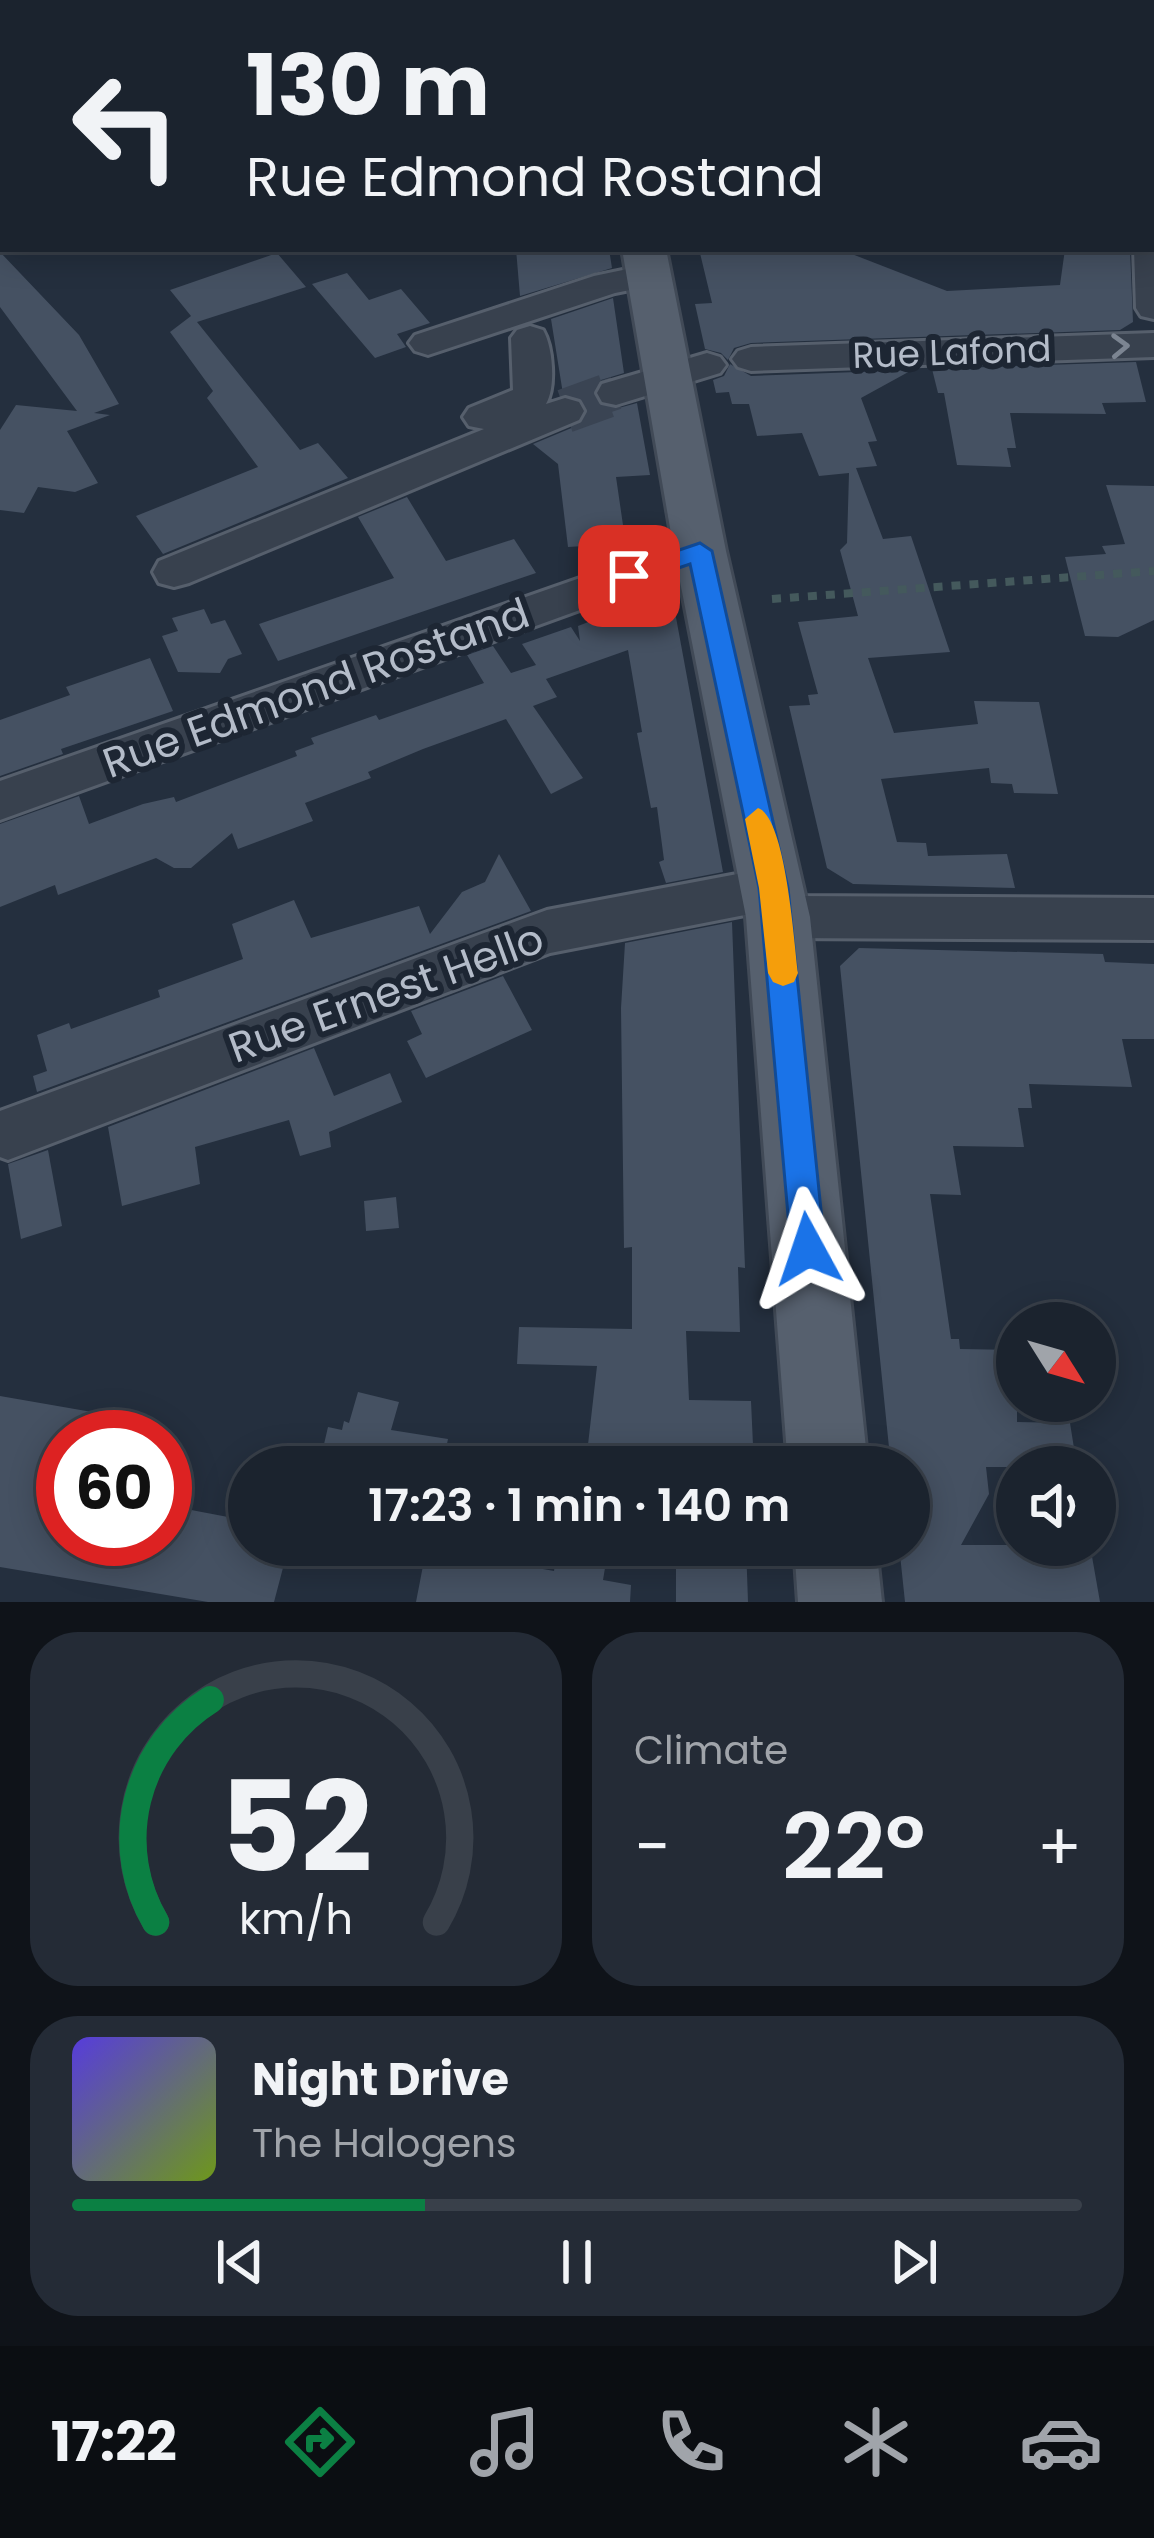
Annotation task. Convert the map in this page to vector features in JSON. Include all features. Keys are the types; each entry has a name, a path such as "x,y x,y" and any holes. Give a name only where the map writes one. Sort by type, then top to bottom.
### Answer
{"main road":[{"path":"646,263 700,551 776,902 826,1446"},
{"path":"837,1566 840,1602"}],"street":[{"path":"1152,252 1154,308"},
{"path":"428,343 588,290 646,263"},
{"path":"435,463 423,445 434,433 532,396 530,338"},
{"name":"Rue Lafond","path":"751,359 1154,345"},
{"path":"174,572 566,411"},
{"name":"Rue Edmond Rostand","path":"0,801 700,551"},
{"name":"Rue Ernest Hello","path":"8,1134 547,932 776,902 1154,919"}],"path":[{"path":"772,599 1154,571"}],"building":[{"path":"0,252 79,335 119,404 94,413 110,415 67,431 98,483 75,492 38,487 24,513 0,510 0,430 16,405 77,411 0,307"},
{"path":"516,252 609,252 612,268 520,296"},
{"path":"700,252 847,252 947,291 1060,285 1065,252 1130,252 1133,322 1120,330 751,343 734,348 728,360 705,349 695,304 712,303"},
{"path":"277,253 306,287 197,322 300,450 318,443 348,478 163,554 136,516 258,467 207,398 213,391 170,332 191,316 170,290"},
{"path":"347,273 369,300 401,289 430,323 397,334 406,347 375,358 312,284"},
{"path":"613,298 624,373 601,380 593,395 601,406 615,409 637,403 650,475 616,477 623,525 615,526 617,544 568,547 558,464 533,444 581,424 588,409 580,398 563,394 551,319"},
{"path":"1136,362 1146,402 1102,403 1106,414 1010,413 1016,448 1007,448 1011,467 957,465 944,393 938,393 932,369"},
{"path":"730,364 751,376 912,370 861,398 877,441 868,442 877,466 856,468 883,539 911,536 950,652 868,658 894,733 978,724 974,701 1039,702 1058,794 1014,793 1012,784 991,783 989,768 881,779 897,842 926,843 928,856 1007,854 1015,888 853,884 827,868 789,706 810,705 808,695 818,694 798,622 858,616 840,550 847,543 849,473 819,476 802,433 757,436 749,404 732,404 729,392 716,393 713,380 724,376"},
{"path":"1106,485 1154,486 1154,620 1118,637 1085,636 1065,557 1106,554 1102,546 1125,544"},
{"path":"407,497 446,561 514,539 536,573 278,661 259,624 394,578 358,517"},
{"path":"645,600 675,612 723,872 666,883 659,862 664,860 657,807 651,808 637,733 642,732 628,650 546,679 557,697 533,706 583,778 551,794 506,719 423,749 368,772 371,778 305,803 313,821 238,849 232,833 191,868 174,868 156,858 58,895 55,885 0,907 0,824 79,796 89,824 143,804 174,797 176,802 297,756 295,751 314,744 311,738 484,683 467,655 493,646 511,673 536,665 522,644 571,627 580,641 578,626"},
{"path":"204,609 211,624 225,620 242,654 228,659 220,673 178,672 162,636 178,631 172,618"},
{"path":"150,658 173,711 61,749 63,754 0,776 0,720 70,695 66,687"},
{"path":"499,854 531,911 37,1092 33,1076 47,1071 37,1035 69,1023 71,1029 160,997 158,990 243,959 232,924 294,900 311,938 419,906 430,934 462,892 485,882"},
{"path":"732,922 745,1268 738,1267 740,1332 686,1331 689,1400 751,1401 753,1446 588,1446 597,1366 517,1364 519,1327 632,1329 632,1247 624,1248 621,1008 625,943"},
{"path":"859,948 1103,954 1105,962 1154,964 1154,1039 1122,1039 1132,1087 1029,1084 1032,1108 1018,1108 1024,1147 953,1146 961,1195 930,1194 951,1339 959,1339 960,1349 996,1350 996,1422 1070,1423 1074,1446 996,1446 996,1467 986,1467 989,1494 961,1545 996,1545 996,1566 1094,1566 1100,1602 905,1602 901,1566 930,1566 930,1446 889,1446 840,966"},
{"path":"503,976 532,1030 426,1078 407,1041 422,1034 411,1011"},
{"path":"314,1048 334,1096 390,1073 402,1102 329,1132 331,1147 300,1156 289,1120 195,1147 200,1184 122,1206 108,1127"},
{"path":"48,1150 62,1226 21,1239 8,1164"},
{"path":"396,1197 399,1228 366,1231 364,1201"},
{"path":"358,1392 399,1402 391,1430 448,1439 446,1446 324,1446 328,1427 342,1430 344,1421 349,1423"},
{"path":"0,1396 80,1410 36,1410 36,1566 192,1566 192,1510 228,1517 228,1566 283,1566 274,1602 208,1602 0,1567"},
{"path":"423,1566 526,1566 554,1571 555,1566 605,1566 603,1580 631,1585 630,1602 416,1602"},
{"path":"676,1566 747,1566 748,1602 676,1602"}],"tunnel":[{"path":"604,397 616,393"},
{"path":"565,411 612,394"}],"slow traffic":[{"path":"758,819 774,888 783,973"}],"route":[{"path":"629,576 700,551 774,888 808,1249"}]}
